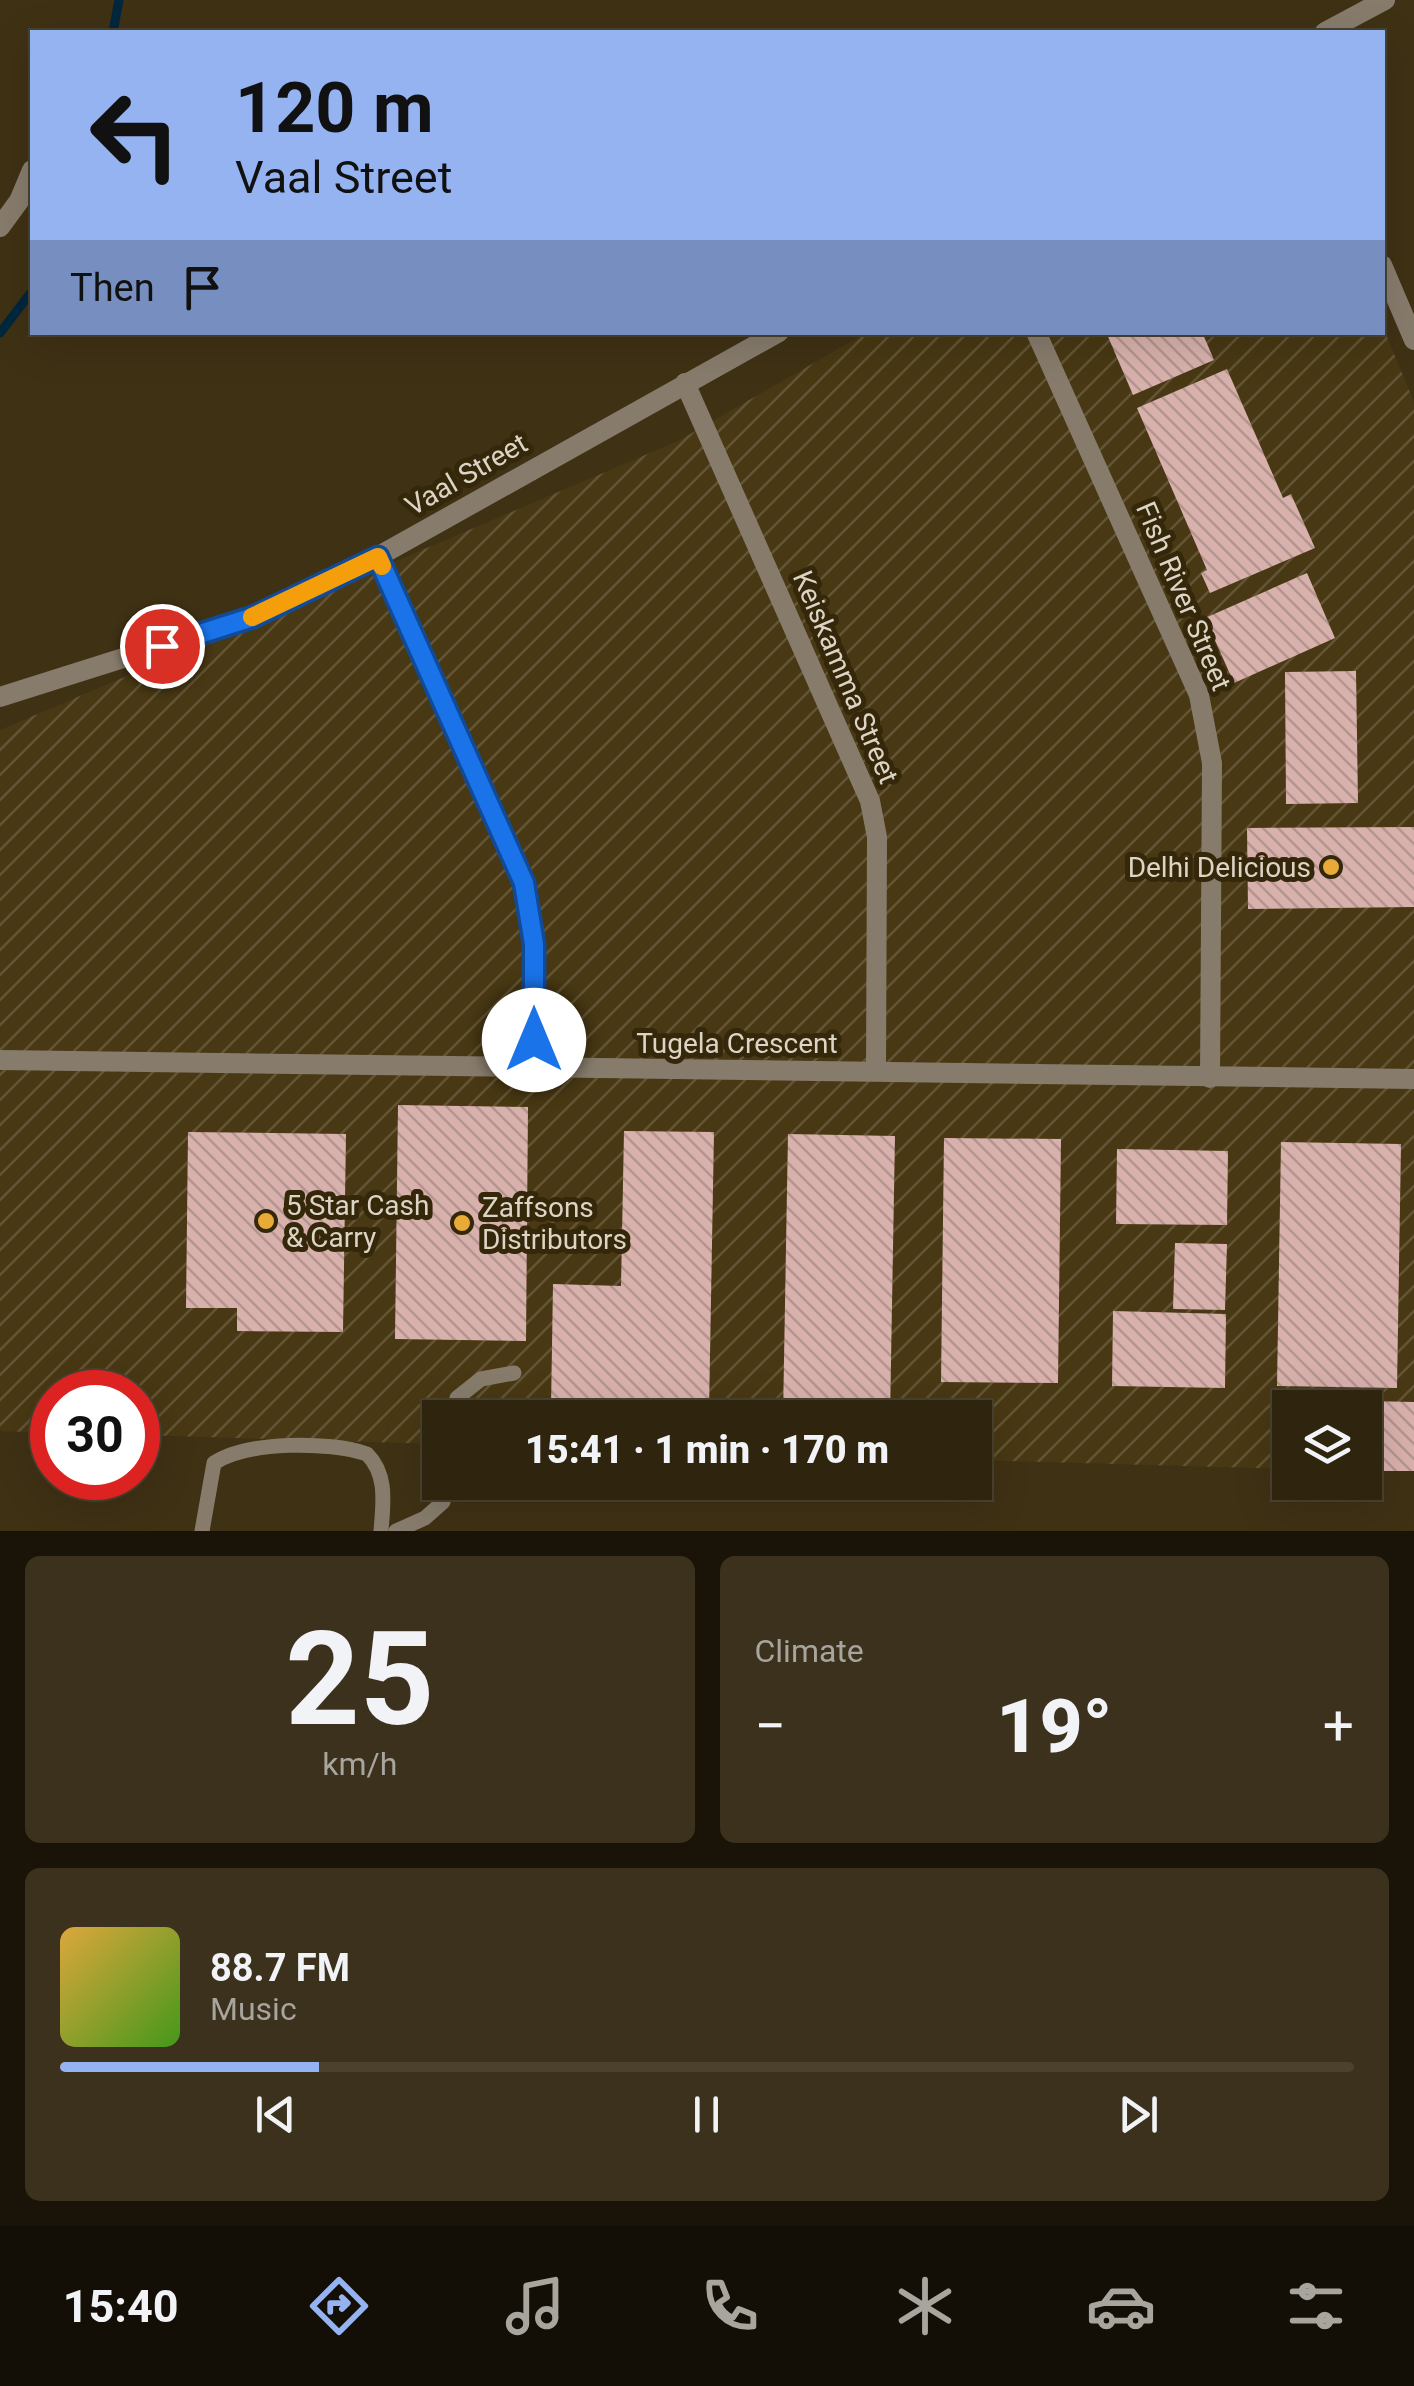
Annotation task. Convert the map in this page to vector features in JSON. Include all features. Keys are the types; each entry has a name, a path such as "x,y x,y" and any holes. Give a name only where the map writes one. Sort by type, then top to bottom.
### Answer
{"street":[{"path":"1329,30 1385,0"},
{"path":"0,227 19,201 30,175"},
{"path":"1385,273 1414,340"},
{"name":"Vaal Street","path":"0,697 253,617 378,557 773,335"},
{"name":"Fish River Street","path":"1037,335 1155,592 1208,724 1212,764 1210,1078"},
{"name":"Keiskamma Street","path":"684,383 870,801 877,837 876,1071"},
{"path":"378,557 524,883 534,944 534,1070"},
{"name":"Tugela Crescent","path":"0,1060 1414,1079"}],"lane":[{"path":"456,1400 480,1379 514,1374"},
{"path":"202,1531 214,1464 248,1449 288,1447 367,1454 379,1470 384,1496 380,1531"},
{"path":"396,1531 425,1518 444,1500"}],"shaded area":[{"path":"1385,332 1414,402 1414,1471 1382,1471 1382,1390 1272,1390 1272,1468 992,1460 992,1400 422,1400 422,1443 160,1436 160,1370 30,1370 30,1432 0,1431 0,730 678,441 863,335 1385,335"}],"building":[{"path":"1107,335 1203,335 1214,360 1133,395"},
{"path":"1227,369 1283,498 1291,494 1315,548 1210,593 1201,573 1207,570 1137,408"},
{"path":"1307,573 1335,638 1234,683 1205,618"},
{"path":"1356,671 1358,803 1286,804 1285,672"},
{"name":"Delhi Delicious","path":"1414,827 1414,907 1248,909 1247,828"},
{"name":"Zaffsons Distributors","path":"398,1105 528,1107 526,1341 395,1339"},
{"path":"624,1131 714,1132 709,1400 551,1400 553,1284 621,1286"},
{"name":"5 Star Cash & Carry","path":"188,1132 346,1134 343,1332 237,1331 237,1308 186,1308"},
{"path":"788,1134 895,1136 890,1400 783,1400"},
{"path":"944,1138 1061,1139 1058,1383 941,1382"},
{"path":"1281,1142 1401,1144 1397,1388 1277,1386"},
{"path":"1117,1149 1228,1151 1227,1225 1116,1224"},
{"path":"1175,1243 1227,1244 1225,1310 1173,1309"},
{"path":"1113,1311 1226,1314 1225,1388 1112,1386"},
{"path":"1382,1401 1414,1402 1414,1471 1382,1471"}],"waterway":[{"path":"113,30 119,0"},
{"path":"0,333 30,294"}],"slow traffic":[{"path":"252,617 378,557 382,566"}],"place":[{"name":"Delhi Delicious","path":"1331,867"},
{"name":"5 Star Cash & Carry","path":"266,1221"},
{"name":"Zaffsons Distributors","path":"462,1223"}],"route":[{"path":"162,646 253,617 378,557 524,883 534,944 534,1040"}]}
